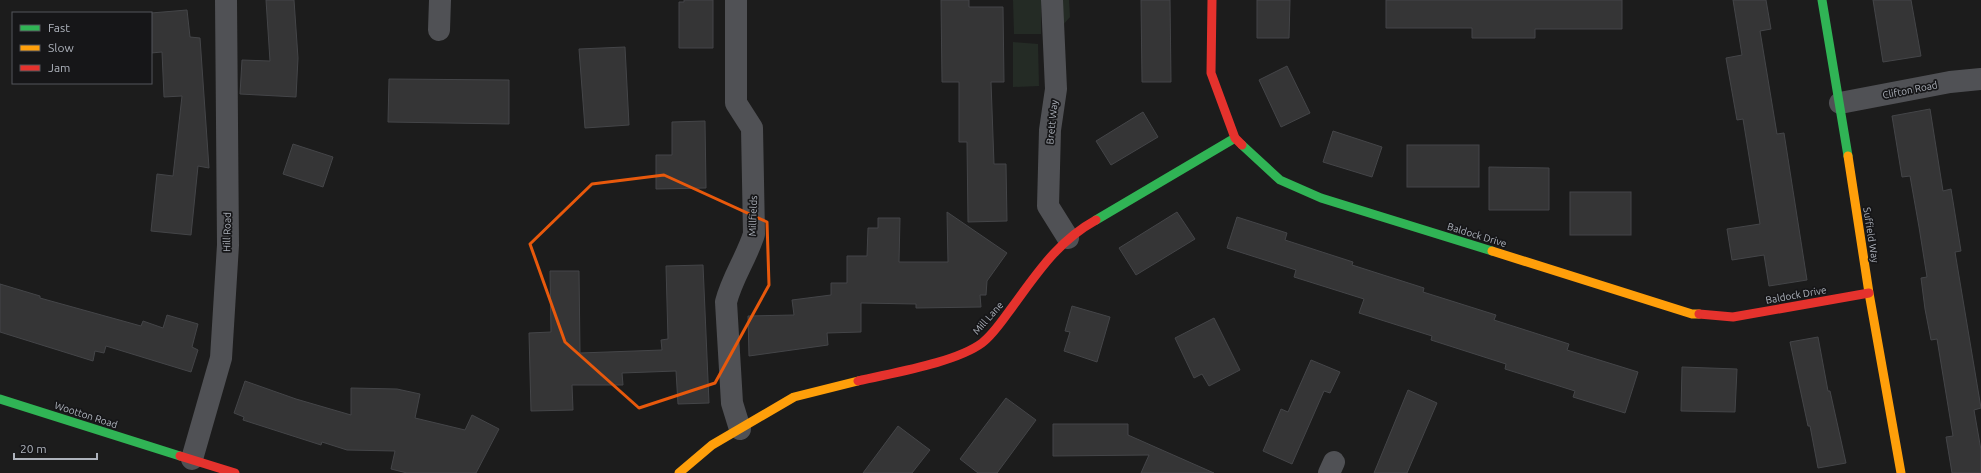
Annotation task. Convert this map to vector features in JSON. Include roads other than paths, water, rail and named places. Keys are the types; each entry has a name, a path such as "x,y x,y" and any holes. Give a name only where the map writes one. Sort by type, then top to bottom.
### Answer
{"street":[{"name":"Hill Road","path":"192,459 221,358 228,245 226,0"},
{"path":"439,30 440,0"},
{"name":"Millfields","path":"736,0 736,103 752,128 754,234 750,248 730,286 726,302 732,403 740,429"},
{"name":"Brett Way","path":"1052,0 1056,89 1050,130 1048,206 1068,238"},
{"name":"Baldock Drive","path":"1212,0 1211,73 1235,138 1280,180 1321,198 1692,314 1733,317 1869,293"},
{"name":"Suffield Way","path":"1822,0 1840,103 1869,293 1901,473"},
{"name":"Clifton Road","path":"1840,103 1950,82 1981,79"},
{"name":"Mill Lane","path":"679,473 712,445 794,397 958,356 982,343 998,326 1047,260 1068,238 1083,227 1235,138"},
{"name":"Wootton Road","path":"0,399 235,473"}]}
